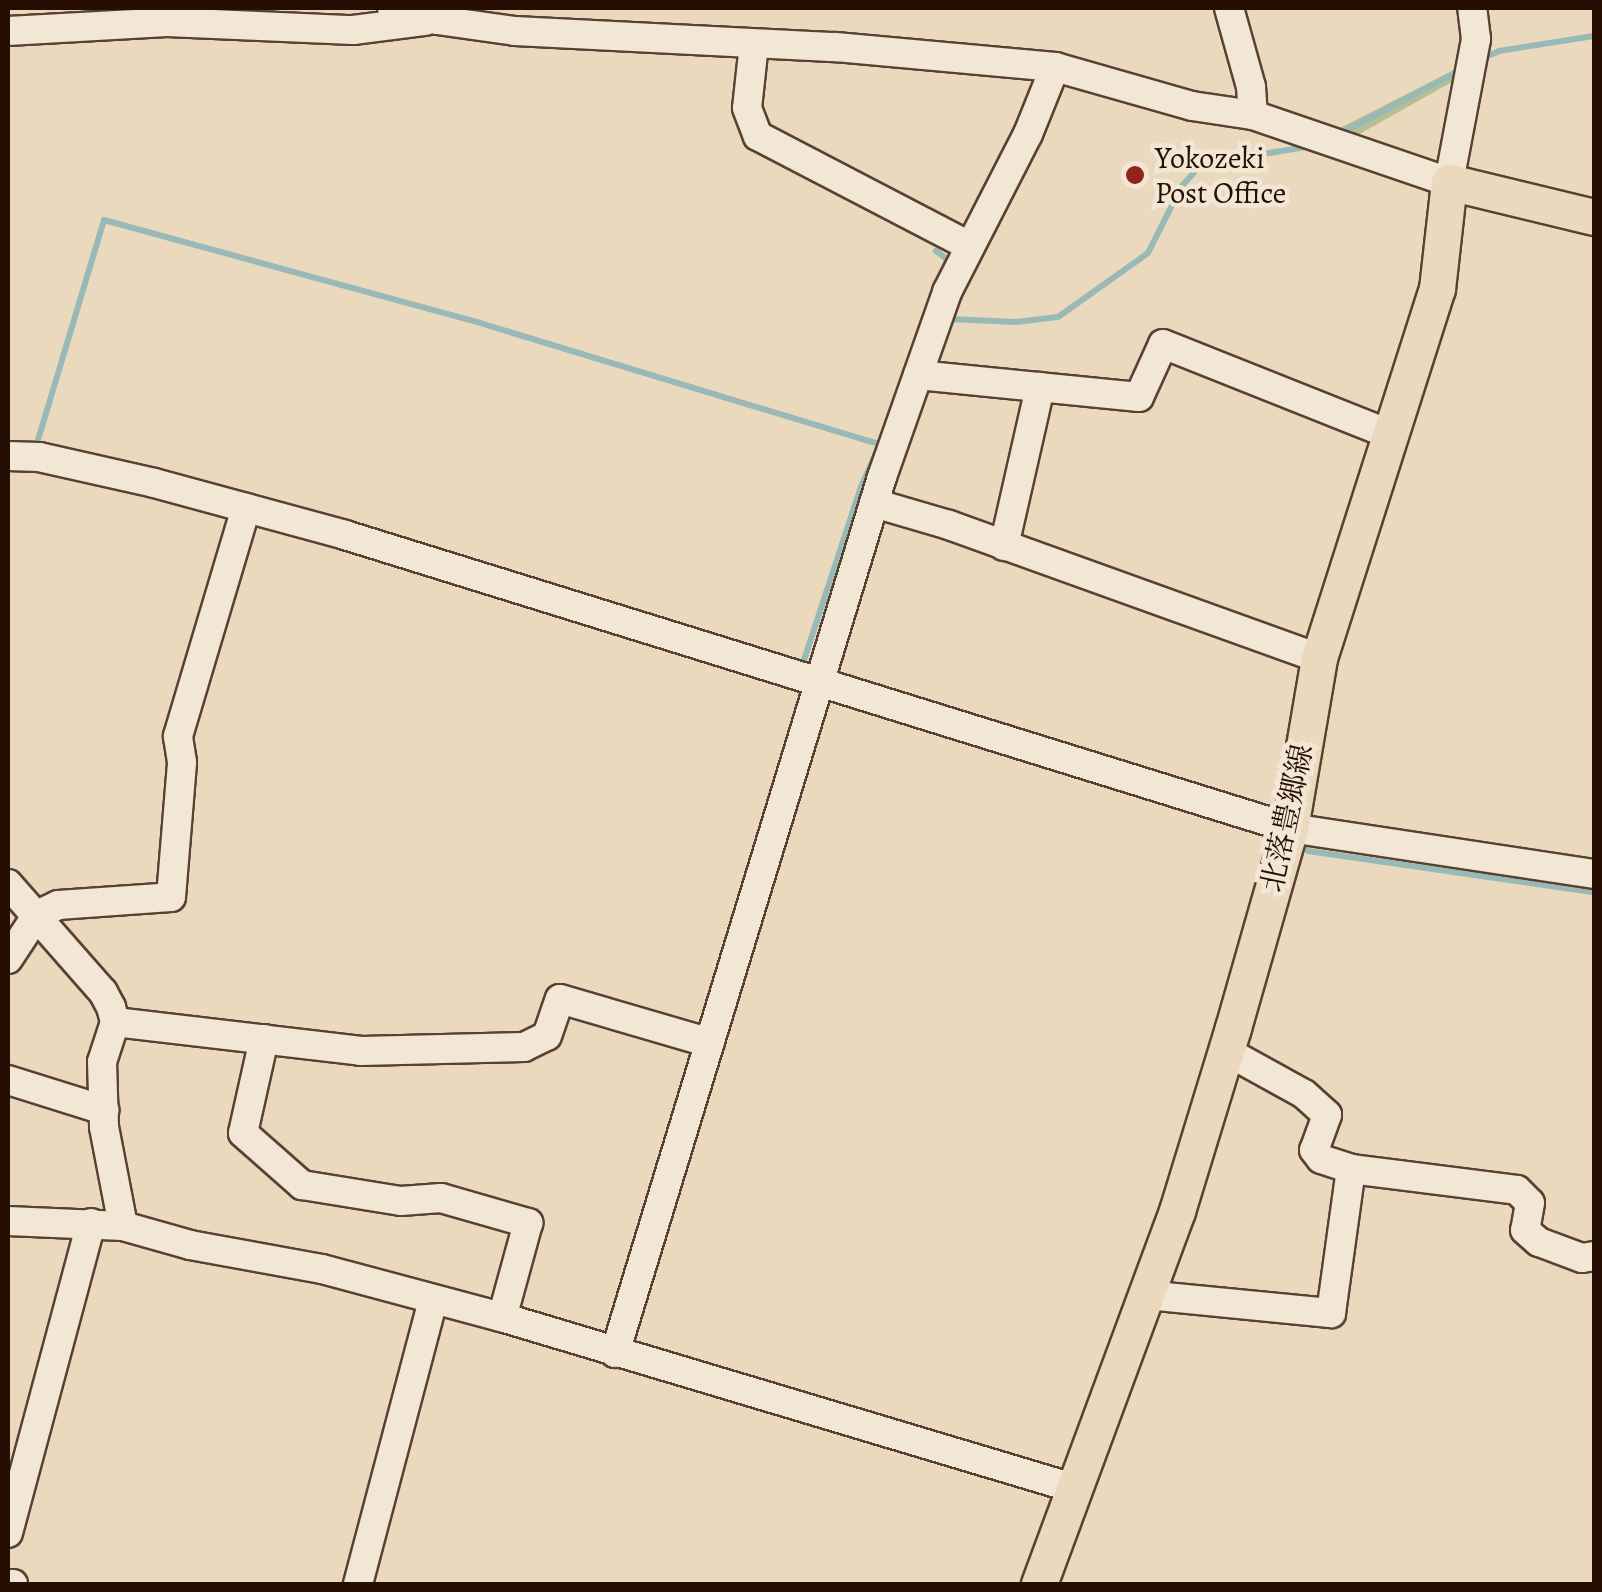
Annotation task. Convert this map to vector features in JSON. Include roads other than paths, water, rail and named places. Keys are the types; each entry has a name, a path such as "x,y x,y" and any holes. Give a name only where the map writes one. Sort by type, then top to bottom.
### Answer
{"main road":[{"path":"1449,182 1594,217"},
{"name":"北落豊郷線","path":"1039,1584 1146,1295 1226,1052 1290,828 1319,658 1438,289 1449,182"}],"street":[{"path":"392,8 437,20 515,32 911,52 1055,67 1192,106 1253,115 1449,182 1476,40 1472,8"},
{"path":"1229,8 1250,86 1253,115"},
{"path":"8,31 167,22 353,30 437,20"},
{"path":"754,44 747,108 758,136 968,245"},
{"path":"616,1353 874,503 918,374 968,245 1028,134 1055,67"},
{"path":"918,374 1139,397 1163,344 1392,436"},
{"path":"1004,546 1040,387"},
{"path":"8,456 39,457 246,508 1290,828 1594,874"},
{"path":"874,503 1319,658"},
{"path":"8,959 36,915 58,906 171,897 182,762 178,736 246,508"},
{"path":"8,884 102,992 115,1022 102,1062 104,1110 123,1226"},
{"path":"115,1022 361,1051 524,1047 547,1036 560,999 710,1043"},
{"path":"264,1040 244,1133 302,1185 401,1201 441,1198 528,1223 502,1318"},
{"path":"1226,1052 1304,1094 1327,1115 1314,1150 1321,1159 1351,1169 1516,1190 1530,1204 1525,1230 1539,1242 1582,1258 1594,1256"},
{"path":"8,1080 104,1110"},
{"path":"1146,1295 1331,1313 1351,1169"},
{"path":"8,1221 123,1226 190,1246 322,1269 502,1318 1073,1488"},
{"path":"8,1533 91,1223"},
{"path":"358,1584 434,1300"}],"waterway":[{"path":"1479,60 1499,51 1594,36"},
{"path":"1338,135 1459,71"},
{"path":"948,319 1016,322 1058,317 1148,253 1181,187 1202,164 1312,146"},
{"path":"35,450 104,220 480,323 862,439 880,444 882,440"},
{"path":"936,251 947,259 943,273"},
{"path":"806,665 803,663 861,487 878,448"},
{"path":"1299,840 1308,851 1594,892"}],"place":[{"name":"Yokozeki Post Office","path":"1135,175"}]}
